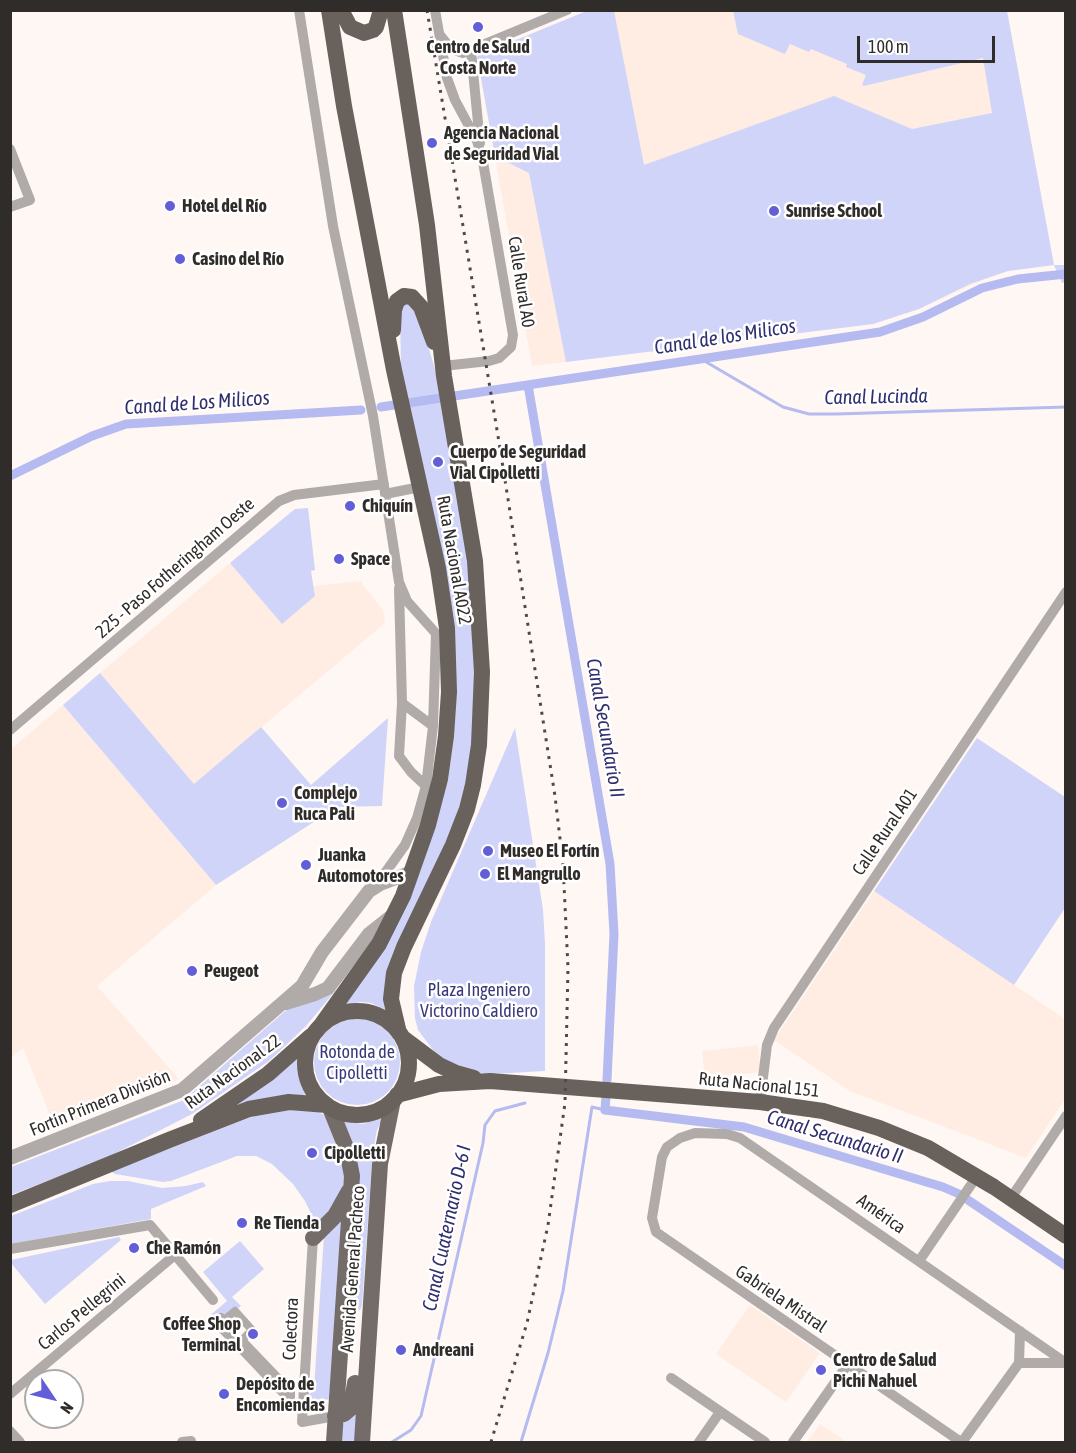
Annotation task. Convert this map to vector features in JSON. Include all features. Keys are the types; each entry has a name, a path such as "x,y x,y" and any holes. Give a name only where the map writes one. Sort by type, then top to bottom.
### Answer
{"highway":[{"name":"Ruta Nacional A022","path":"319,1028 374,951 395,914 428,825 444,758 448,712 448,648 440,579 394,370 341,90 329,10"},
{"path":"341,10 350,27 364,33 376,27 381,10"},
{"name":"Ruta Nacional A022","path":"394,10 427,225 444,371 472,542 478,588 482,672 479,745 473,785 460,827 394,973 391,999 401,1035"},
{"path":"394,370 394,310 400,298 408,296 419,303 444,371"},
{"path":"368,1012 386,1019 401,1035 406,1046 409,1065 405,1084 395,1097 377,1111 358,1115 339,1112 320,1099 310,1084 305,1066 307,1048 319,1028 339,1014 368,1012"},
{"name":"Ruta Nacional 22","path":"169,1140 252,1085 288,1057 319,1028"},
{"name":"Ruta Nacional 151","path":"401,1035 432,1060 448,1069 490,1082"},
{"name":"Ruta Nacional 151","path":"395,1097 439,1084 490,1082 760,1102 823,1111 879,1128 928,1148 977,1176 1065,1236"},
{"name":"Ruta Nacional 22","path":"10,1205 169,1140 262,1106 290,1102 329,1106"}],"main road":[{"name":"Avenida General Pacheco","path":"362,1443 379,1171 384,1137 395,1097"},
{"name":"Avenida General Pacheco","path":"329,1106 347,1150 352,1176 334,1443"},
{"path":"313,1238 339,1210 347,1197 352,1176"},
{"path":"335,1416 349,1411 353,1406 356,1365 369,1338 341,1336"}],"street":[{"path":"299,10 332,221 374,416 399,582 402,703 399,756 426,786"},
{"name":"Calle Rural A0","path":"435,10 444,68 450,89 480,151"},
{"path":"438,32 457,52 471,51 567,10"},
{"name":"Calle Rural A0","path":"444,371 499,358 513,341 513,329 480,151 471,51"},
{"path":"10,149 30,200 10,207"},
{"name":"225 - Paso Fotheringham Oeste","path":"10,730 279,501 294,495 420,488"},
{"path":"399,582 407,601 448,648"},
{"name":"Calle Rural A01","path":"760,1102 767,1045 774,1028 1065,592"},
{"path":"375,886 405,845 417,818 426,786 434,726 436,634"},
{"path":"402,703 434,726"},
{"name":"Fortín Primera División","path":"10,1158 182,1090 302,986 322,952 375,886 412,872"},
{"name":"Fortín Primera División","path":"281,1004 315,994 334,983 369,934 395,914"},
{"path":"312,970 322,985 334,983"},
{"path":"1011,1198 1065,1116"},
{"name":"América","path":"667,1147 680,1138 695,1133 727,1134 740,1138 1065,1363"},
{"name":"Gabriela Mistral","path":"667,1147 662,1157 652,1218 656,1232 962,1443"},
{"path":"919,1261 977,1176"},
{"path":"10,1249 150,1225 213,1300"},
{"name":"Colectora","path":"313,1238 302,1422 335,1416"},
{"name":"Carlos Pellegrini","path":"10,1394 176,1254"},
{"path":"235,1311 252,1330 242,1340 291,1391 291,1402 215,1322 221,1317 224,1320 235,1311"},
{"path":"962,1443 1019,1363 1020,1331"},
{"path":"1019,1363 1065,1363"},
{"path":"794,1443 848,1364"},
{"path":"671,1378 765,1443"},
{"path":"699,1443 720,1412"},
{"path":"10,1431 20,1443"}],"shaded area":[{"name":"Sunrise School","path":"589,11 1007,11 1054,265 1008,271 989,277 919,309 873,324 532,366 477,56"},
{"path":"230,563 282,624 315,596 314,586 362,581 383,610 385,623 194,784 100,673"},
{"path":"63,705 216,885 97,986 179,1079 55,1128 23,1048 11,1058 10,750"},
{"path":"874,891 1065,1019 1065,1099 1026,1158 850,1091 774,1040"},
{"path":"758,1045 761,1072 705,1078 702,1051"},
{"path":"750,1305 820,1353 786,1402 716,1354"},
{"path":"820,1424 847,1442 807,1442"}],"green space":[{"name":"Sunrise School","path":"589,10 614,11 644,165 834,96 912,129 992,113 983,58 864,86 862,85 866,75 846,67 847,64 811,49 809,52 790,44 785,54 738,34 733,11 1007,11 1054,265 1008,271 970,284 919,309 873,324 566,362 529,173 495,156 477,56"},
{"path":"1054,265 1065,265 1065,282 1062,283"},
{"path":"407,302 420,318 437,376 470,572 476,712 468,783 386,1010 371,1003 341,1005 390,934 455,700 401,369 400,311"},
{"path":"308,508 315,570 311,571 315,596 282,624 230,563 295,509"},
{"name":"Complejo Ruca Pali","path":"100,673 194,784 261,727 311,785 388,718 382,806 337,807 216,885 63,705"},
{"name":"Plaza Ingeniero Victorino Caldiero","path":"515,728 543,910 545,1071 492,1074 472,1072 442,1058 433,1050 418,1030 415,1018 414,986 421,952 431,922"},
{"path":"977,738 1065,797 1065,908 1014,985 874,891"},
{"path":"336,990 306,1026 269,1061 192,1114 106,1158 11,1195 11,1167 184,1100 292,1005"},
{"name":"Rotonda de Cipolletti","path":"357,1019 381,1026 393,1038 400,1062 393,1086 381,1098 357,1105 333,1098 321,1086 314,1062 321,1038 333,1026"},
{"path":"299,1055 300,1075 308,1097 212,1118"},
{"path":"282,1109 319,1112 324,1115 345,1166 343,1188 334,1206 316,1224 305,1201 293,1184 272,1164 256,1156 237,1156 163,1182 112,1172 254,1116"},
{"path":"383,1117 377,1130 373,1151 362,1305 360,1310 355,1310 352,1304 358,1178 339,1120 363,1124"},
{"path":"128,1181 162,1188 203,1182 206,1186 151,1209 151,1219 11,1244 11,1216 93,1184"},
{"path":"345,1208 329,1399 318,1402 311,1400 308,1396 314,1388 324,1235"},
{"path":"119,1237 121,1240 45,1304 11,1263 11,1260"},
{"path":"240,1241 264,1269 232,1297 241,1306 224,1320 220,1317 207,1329 201,1323 227,1301 203,1272"},
{"path":"356,1410 356,1442 341,1442 343,1423"}],"waterway":[{"name":"Canal de los Milicos","path":"381,407 880,332 923,317 982,288 1018,279 1066,274"},
{"name":"Canal Lucinda","path":"701,359 783,407 809,414 1066,407"},
{"name":"Canal Secundario II","path":"528,385 610,864 614,934 607,1080"},
{"name":"Canal de Los Milicos","path":"10,476 92,436 126,424 361,410"},
{"name":"Canal Secundario II","path":"606,1096 605,1110 744,1127 943,1187 959,1194"},
{"name":"Canal Cuaternario D-6 I","path":"392,1442 411,1430 421,1416 483,1143 485,1125 495,1111 525,1103"},
{"path":"521,1442 548,1353 563,1291 592,1107 605,1110"},
{"name":"Canal Secundario II","path":"968,1200 1066,1266"}],"railway":[{"path":"427,10 555,796 563,864 568,968 565,1103 548,1225 527,1323 491,1442"}],"place":[{"name":"Centro de Salud Costa Norte","path":"478,27"},
{"name":"Agencia Nacional de Seguridad Vial","path":"432,143"},
{"name":"Hotel del Río","path":"170,206"},
{"name":"Sunrise School","path":"774,211"},
{"name":"Casino del Río","path":"180,259"},
{"name":"Cuerpo de Seguridad Vial Cipolletti","path":"438,462"},
{"name":"Chiquín","path":"350,506"},
{"name":"Space","path":"339,559"},
{"name":"Complejo Ruca Pali","path":"282,803"},
{"name":"Museo El Fortín","path":"488,851"},
{"name":"Juanka Automotores","path":"306,865"},
{"name":"El Mangrullo","path":"485,874"},
{"name":"Peugeot","path":"192,971"},
{"name":"Cipolletti","path":"312,1153"},
{"name":"Re Tienda","path":"242,1223"},
{"name":"Che Ramón","path":"134,1248"},
{"name":"Coffee Shop Terminal","path":"253,1334"},
{"name":"Andreani","path":"401,1350"},
{"name":"Centro de Salud Pichi Nahuel","path":"821,1370"},
{"name":"Depósito de Encomiendas","path":"224,1394"}]}
